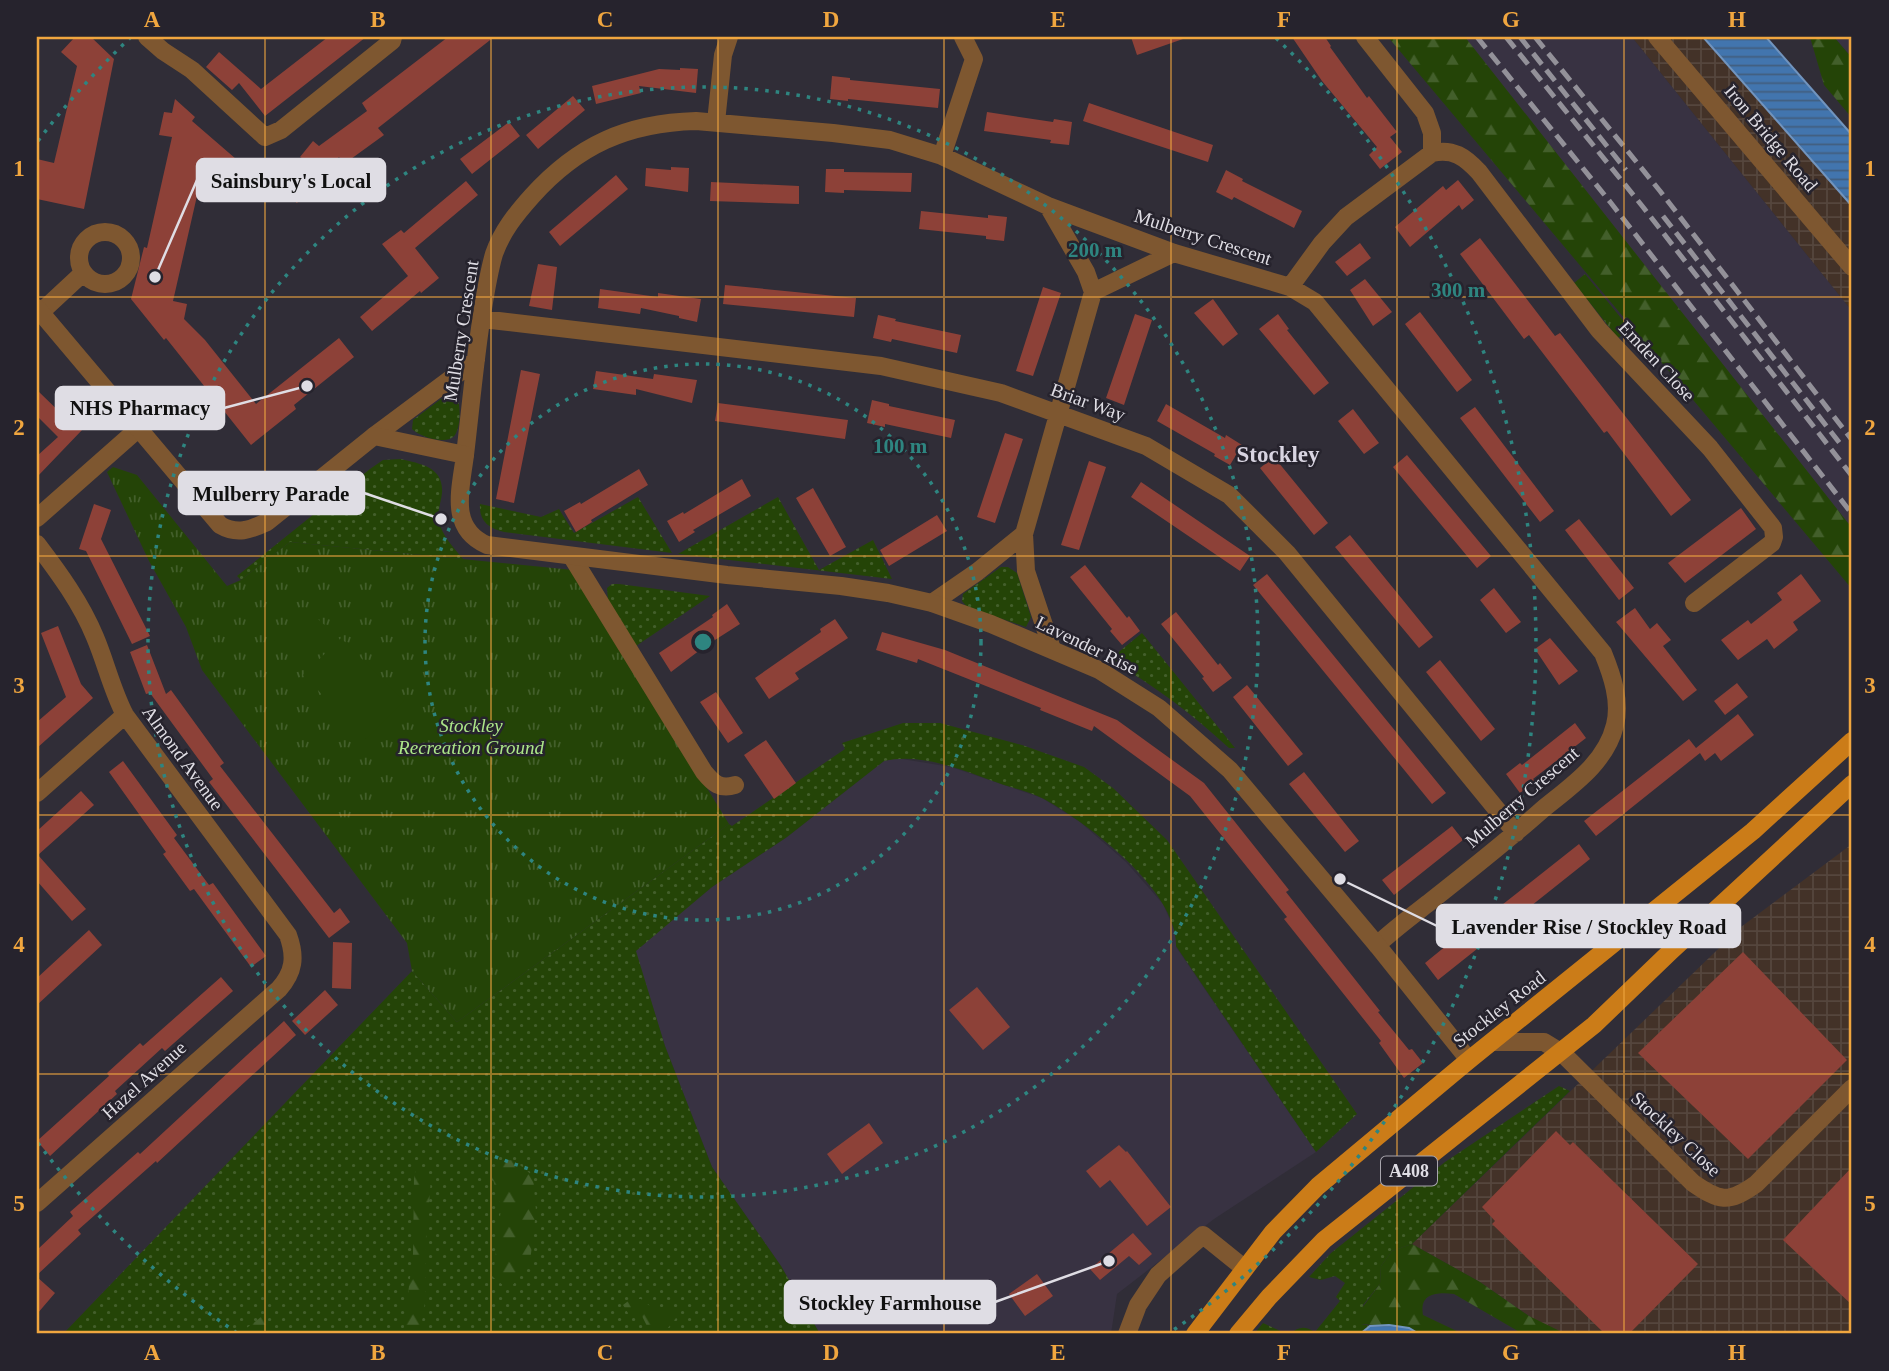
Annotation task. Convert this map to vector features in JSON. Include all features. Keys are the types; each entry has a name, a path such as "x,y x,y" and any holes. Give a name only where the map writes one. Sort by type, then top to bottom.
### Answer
{"main road":[{"name":"Stockley Road","path":"1195,1334 1273,1231 1318,1186 1469,1059 1753,831 1852,740"},
{"name":"A408","path":"1238,1334 1269,1297 1324,1240 1562,1053 1852,784"}],"street":[{"path":"147,37 163,51 192,69 265,137 281,130 392,41 393,37"},
{"path":"716,122 723,55 729,37"},
{"path":"942,156 974,60 963,37"},
{"path":"1290,287 1322,243 1346,217 1432,153 1432,133 1425,113 1366,37"},
{"name":"Iron Bridge Road","path":"1660,38 1852,267"},
{"name":"Mulberry Crescent","path":"480,542 468,531 460,516 476,360 494,255 508,225 538,189 562,166 595,144 637,128 674,122 716,122 890,140 942,156 1048,206 1174,253 1290,287 1315,302 1603,653 1611,673 1618,711 1605,752 1591,769 1377,945"},
{"name":"Emden Close","path":"1432,153 1446,150 1461,156 1479,172 1599,330 1710,448 1773,528 1772,543 1694,603"},
{"path":"1048,206 1086,272 1093,292 1024,534 1026,571 1052,649"},
{"path":"1093,292 1174,253"},
{"path":"83,273 39,310 220,525 230,530 241,531 267,522 374,436 476,360"},
{"name":"Briar Way","path":"482,319 881,366 1001,393 1146,446 1229,495 1287,553 1516,833"},
{"path":"37,518 139,428"},
{"path":"374,436 465,455"},
{"path":"932,603 977,572 1024,534"},
{"name":"Lavender Rise","path":"480,542 495,547 572,557 841,586 932,603 1100,670 1130,688 1185,729 1230,771 1469,1059"},
{"name":"Almond Avenue","path":"37,544 78,603 96,638 114,694 125,715 288,935 292,947 292,970 279,989"},
{"path":"572,557 704,772 716,785 735,785"},
{"path":"37,793 125,715"},
{"name":"Hazel Avenue","path":"37,1203 279,989"},
{"name":"Stockley Close","path":"1492,1042 1544,1042 1562,1053 1693,1183 1712,1196 1725,1200 1743,1194 1756,1184 1852,1088"},
{"path":"1127,1334 1138,1305 1158,1275 1203,1235 1244,1268"}],"shaded area":[{"path":"1421,37 1632,37 1852,311 1852,559"},
{"path":"1632,37 1703,37 1852,206 1852,311"},
{"path":"1834,37 1852,37 1852,58"},
{"path":"896,758 951,767 1042,798 1080,822 1126,862 1163,904 1177,936 1176,947 1316,1152 1214,1219 1117,1294 1111,1334 820,1334 781,1266 712,1167 665,1046 635,951 712,887 787,837 884,761"},
{"path":"1852,844 1852,1331 1846,1334 1555,1334 1480,1282 1412,1244 1741,927"}],"green space":[{"path":"1388,37 1465,37 1852,528 1852,589"},
{"path":"1810,37 1834,37 1852,58 1852,118 1824,85"},
{"path":"1585,274 1630,329 1618,338 1574,283"},
{"path":"449,393 456,395 459,403 459,420 455,435 440,440 412,429 413,420"},
{"path":"401,459 430,468 439,477 442,493 439,521 449,542 463,559 290,542 241,580 237,576 370,469 383,460"},
{"name":"Stockley Recreation Ground","path":"113,467 137,475 227,586 241,580 290,542 573,570 729,824 457,1022 412,971 407,943 202,670 186,627 149,561 107,472"},
{"path":"638,497 672,553 504,532 486,523 480,510 480,504 541,517 559,509 574,533"},
{"path":"778,497 819,570 873,540 892,579 678,554"},
{"path":"1001,567 1008,567 1017,573 1031,617 1026,627 967,607 962,601 963,594"},
{"path":"612,584 710,596 636,646 608,600 607,588"},
{"path":"306,608 332,632 300,666 274,641"},
{"path":"1142,633 1235,748 1229,748 1172,700 1109,660"},
{"path":"341,638 404,701 366,739 303,675"},
{"path":"903,723 940,723 1022,745 1084,767 1113,788 1167,840 1357,1114 1316,1152 1176,946 1173,925 1163,903 1128,861 1084,825 1039,797 960,769 914,759 884,761 787,837 712,887 636,951 665,1046 712,1167 781,1266 820,1334 63,1334 412,971 457,1022 729,824 732,826 845,749 842,743"},
{"path":"1559,1086 1570,1091 1412,1244 1392,1251 1381,1266 1380,1284 1363,1305 1361,1324 1370,1326 1360,1334 1290,1334 1302,1328 1315,1332 1340,1301 1336,1297 1345,1283 1335,1276 1321,1280 1309,1277 1331,1253 1445,1162"},
{"path":"514,1160 533,1176 536,1211 530,1262 509,1290 493,1277 501,1208 492,1176 502,1161"},
{"path":"416,1168 431,1177 425,1302 420,1334 403,1334 413,1254"},
{"path":"1412,1244 1480,1282 1529,1316 1566,1334 1523,1334 1448,1293 1427,1298 1422,1308 1423,1315 1463,1334 1419,1334 1409,1328 1361,1324 1355,1317 1380,1284 1381,1266 1392,1251"},
{"path":"631,1299 641,1299 655,1310 669,1310 676,1318 663,1334 634,1334 647,1326 642,1316 628,1313 623,1305"},
{"path":"261,1317 277,1334 239,1334"},
{"path":"1263,1323 1287,1334 1254,1334"}],"water":[{"path":"1703,37 1766,37 1852,135 1852,206"},
{"path":"1370,1326 1409,1328 1419,1334 1360,1334"}],"building":[{"path":"75,37 91,37 114,59 84,209 37,199 37,159 54,163 77,66 61,52"},
{"path":"328,37 366,37 265,116 239,83 232,90 206,67 219,52 261,89"},
{"path":"448,37 494,37 378,128 384,135 344,164 339,157 325,172 300,157 313,141 319,146 367,111 362,103"},
{"path":"1131,37 1182,37 1183,39 1137,55"},
{"path":"1292,37 1325,37 1367,98 1369,96 1397,132 1390,137 1402,152 1380,169 1369,155 1377,147 1322,81"},
{"path":"659,69 698,69 696,93 639,86 641,93 596,104 592,86"},
{"path":"832,76 940,89 938,108 830,99"},
{"path":"573,96 585,110 538,149 526,135"},
{"path":"175,99 195,117 192,121 236,159 213,186 202,174 173,301 187,304 184,319 205,340 256,404 339,338 354,357 294,405 296,409 251,445 166,338 164,340 131,299 144,247 147,248 172,137 159,135 164,112 172,113"},
{"path":"1089,103 1213,145 1208,162 1083,121"},
{"path":"987,112 1053,122 1054,119 1072,122 1069,145 984,131"},
{"path":"509,122 520,136 472,174 460,159"},
{"path":"671,167 689,168 688,192 645,186 646,168 671,170"},
{"path":"826,169 844,169 844,172 912,173 911,192 825,192"},
{"path":"1226,170 1302,211 1294,228 1234,197 1232,200 1216,192"},
{"path":"286,171 307,191 297,203 275,184"},
{"path":"616,175 628,189 560,246 549,232"},
{"path":"1458,180 1474,200 1462,210 1459,205 1410,247 1395,227 1443,186 1446,190"},
{"path":"466,181 478,195 415,248 439,278 372,331 360,317 408,276 382,244 401,230 404,233"},
{"path":"711,182 799,186 799,204 710,201"},
{"path":"921,211 988,218 988,215 1007,217 1004,241 986,239 986,236 919,229"},
{"path":"1480,238 1555,336 1560,333 1691,500 1671,516 1607,431 1604,433 1529,335 1524,339 1460,254"},
{"path":"1360,243 1371,258 1347,276 1335,262"},
{"path":"538,264 557,267 552,310 529,306"},
{"path":"1365,279 1392,312 1373,326 1350,290"},
{"path":"725,285 856,298 854,317 723,304"},
{"path":"1043,287 1061,293 1033,376 1016,371"},
{"path":"600,289 658,297 658,293 701,299 697,322 641,308 640,314 598,308"},
{"path":"1213,299 1238,334 1223,346 1194,313"},
{"path":"1420,312 1472,380 1457,392 1405,324"},
{"path":"1135,314 1152,320 1124,405 1106,398"},
{"path":"1278,314 1289,329 1287,330 1329,383 1314,395 1259,329"},
{"path":"878,315 961,335 957,353 892,339 891,342 873,338"},
{"path":"521,370 540,374 514,503 496,499"},
{"path":"596,371 653,379 654,374 697,380 692,403 636,389 636,395 593,389"},
{"path":"37,390 72,424 75,421 83,429 37,477 37,456 58,437 37,416"},
{"path":"872,400 955,420 951,438 885,424 885,427 867,423"},
{"path":"718,403 848,420 845,439 715,421"},
{"path":"1166,404 1242,445 1230,465 1157,421"},
{"path":"1475,407 1554,511 1540,522 1460,418"},
{"path":"1353,409 1379,443 1364,454 1338,421"},
{"path":"1005,433 1023,439 995,523 977,517"},
{"path":"1407,455 1491,556 1477,568 1393,467"},
{"path":"1274,457 1328,523 1314,535 1260,468"},
{"path":"1089,461 1106,467 1079,550 1061,545"},
{"path":"639,469 648,485 576,532 564,511 580,502 581,504"},
{"path":"742,479 751,496 693,530 695,532 679,542 667,521 683,512 684,514"},
{"path":"1141,482 1250,556 1240,571 1131,497"},
{"path":"813,488 846,547 830,556 796,498"},
{"path":"94,504 111,510 101,539 150,636 132,644 86,551 79,549"},
{"path":"1741,508 1756,529 1685,583 1668,563"},
{"path":"937,515 947,531 889,566 880,550"},
{"path":"1579,519 1634,588 1619,600 1565,530"},
{"path":"1350,535 1433,637 1419,648 1335,547"},
{"path":"1085,565 1140,631 1122,645 1070,577"},
{"path":"1267,574 1446,793 1432,804 1253,585"},
{"path":"1801,574 1821,601 1793,622 1798,630 1774,649 1767,639 1738,660 1721,640 1748,620 1751,624 1782,600 1777,593"},
{"path":"1494,588 1521,622 1506,633 1480,600"},
{"path":"727,604 740,624 671,672 659,653 713,617 712,615"},
{"path":"1635,608 1650,629 1657,623 1671,640 1663,646 1697,690 1683,701 1616,622"},
{"path":"1176,612 1218,665 1220,663 1232,678 1213,692 1161,624"},
{"path":"835,619 848,638 795,673 799,679 769,699 755,678 821,632 820,629"},
{"path":"58,626 81,684 93,698 37,748 37,722 66,697 41,633"},
{"path":"882,632 945,650 1117,720 1204,783 1289,890 1286,892 1380,1011 1378,1012 1423,1063 1404,1078 1379,1043 1381,1041 1284,919 1287,917 1190,796 1094,726 1092,731 918,659 917,663 876,650"},
{"path":"1550,638 1578,671 1559,685 1535,649"},
{"path":"147,645 166,694 171,690 224,763 220,766 334,913 340,908 350,922 329,938 209,782 213,779 150,693 146,694 130,652"},
{"path":"1440,660 1495,729 1481,741 1426,672"},
{"path":"1737,683 1748,697 1725,715 1714,701"},
{"path":"1247,685 1303,754 1288,766 1233,697"},
{"path":"716,692 743,733 728,743 700,702"},
{"path":"1738,714 1754,735 1721,761 1715,753 1705,761 1700,753 1596,836 1584,821 1689,739 1696,748"},
{"path":"1575,723 1586,738 1533,779 1535,781 1520,793 1506,774 1520,763 1522,765"},
{"path":"766,740 796,783 774,799 744,755"},
{"path":"123,761 177,835 174,838 209,885 213,883 266,956 251,967 194,889 190,891 163,854 166,852 109,772"},
{"path":"1304,772 1359,841 1345,852 1289,784"},
{"path":"81,791 94,805 38,855 86,909 72,921 37,881 37,831"},
{"path":"1452,826 1463,840 1394,895 1382,880"},
{"path":"1579,844 1590,859 1438,980 1425,963 1491,909 1493,912"},
{"path":"89,930 102,945 37,1005 37,978"},
{"path":"333,942 352,943 351,989 332,988"},
{"path":"1743,952 1847,1060 1748,1159 1638,1053"},
{"path":"221,977 233,991 165,1051 162,1048 50,1156 37,1141 109,1076 107,1073 140,1043 143,1046"},
{"path":"977,987 1010,1027 983,1050 949,1010"},
{"path":"325,990 338,1005 305,1035 292,1021"},
{"path":"284,1021 296,1035 157,1163 156,1161 78,1230 81,1234 37,1275 37,1250 73,1216 70,1212 138,1152 140,1154"},
{"path":"869,1123 883,1143 842,1174 827,1154"},
{"path":"1556,1131 1570,1145 1573,1142 1698,1264 1629,1334 1605,1334 1492,1224 1495,1221 1482,1207"},
{"path":"1119,1145 1127,1151 1171,1207 1147,1226 1110,1180 1100,1188 1086,1171"},
{"path":"1852,1167 1852,1305 1783,1240"},
{"path":"1133,1233 1152,1254 1139,1265 1129,1256 1100,1280 1090,1269"},
{"path":"1037,1274 1053,1296 1025,1316 1009,1294"},
{"path":"37,1277 55,1293 37,1314"}],"railway":[{"path":"1477,37 1611,203 1852,514"},
{"path":"1506,37 1643,207 1852,476"},
{"path":"1520,37 1626,170"},
{"path":"1535,37 1660,191 1852,440"},
{"path":"1663,216 1842,446"}],"place":[{"name":"Sainsbury's Local","path":"155,277"},
{"name":"NHS Pharmacy","path":"307,386"},
{"name":"Mulberry Parade","path":"441,519"},
{"name":"Lavender Rise / Stockley Road","path":"1340,879"},
{"name":"Stockley Farmhouse","path":"1109,1261"}],"district":[{"name":"Stockley","path":"1278,454"}]}
